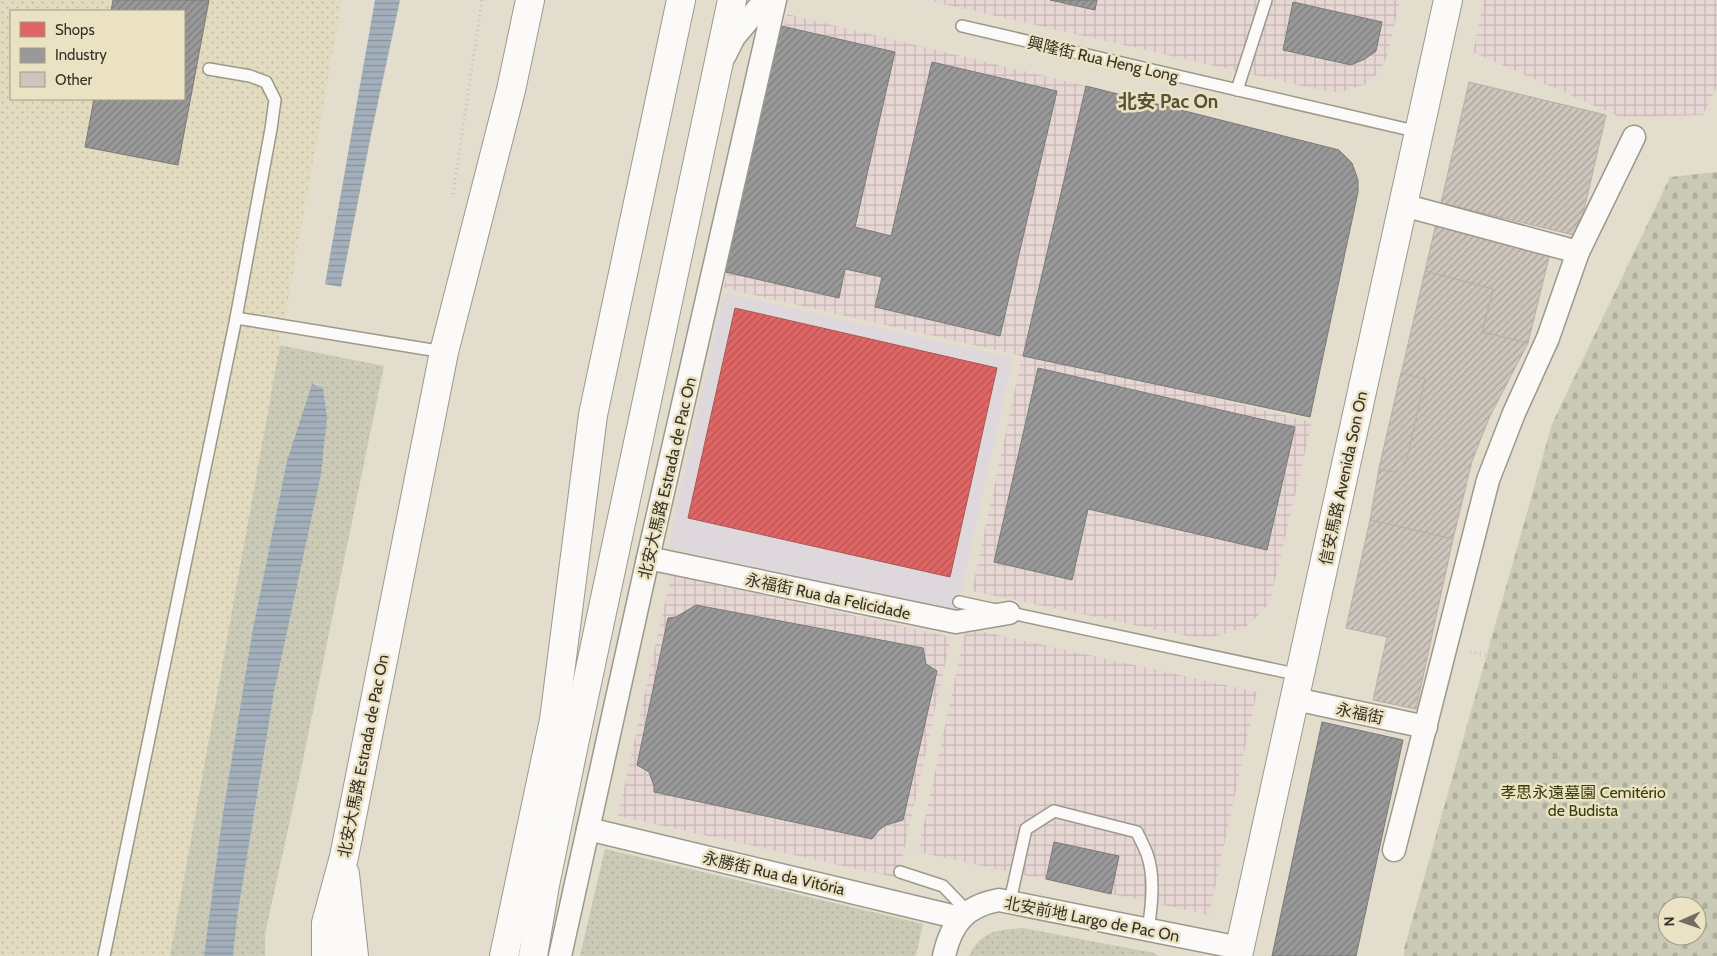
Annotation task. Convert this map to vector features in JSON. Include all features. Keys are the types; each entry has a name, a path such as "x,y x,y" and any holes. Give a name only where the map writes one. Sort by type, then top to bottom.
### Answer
{"main road":[{"path":"511,90 518,0"},
{"name":"北安大馬路 Estrada de Pac On","path":"326,956 326,923 344,857 444,352 511,90 530,0"},
{"path":"504,956 554,720 593,415 681,0"},
{"name":"北安大馬路 Estrada de Pac On","path":"533,956 545,885 575,739 732,0"},
{"name":"信安馬路 Avenida Son On","path":"1239,952 1448,0"},
{"path":"344,857 354,956"}],"street":[{"path":"716,75 734,37 766,0"},
{"name":"北安大馬路 Estrada de Pac On","path":"560,956 775,0"},
{"path":"1394,850 1488,480 1514,413 1548,338 1578,252 1634,138"},
{"path":"1403,205 1578,252"},
{"name":"永福街 Rua da Felicidade","path":"648,558 956,622 1009,613"},
{"name":"永福街","path":"1297,687 1426,727"},
{"name":"永勝街 Rua da Vitória","path":"588,829 964,915"},
{"name":"北安前地 Largo de Pac On","path":"964,915 972,908 987,902 1010,901 1148,929 1239,952"},
{"path":"944,956 950,936 964,915"}],"lane":[{"path":"1237,90 1266,0"},
{"name":"興隆街 Rua Heng Long","path":"962,26 1419,132"},
{"path":"104,956 236,318 272,128 275,100 266,82 250,76 209,68"},
{"path":"236,318 444,352"},
{"name":"永福街 Rua da Felicidade","path":"959,602 1009,613 1297,687"},
{"path":"1010,901 1026,829 1054,811 1137,832 1148,855 1152,882 1152,906 1148,929"},
{"path":"900,872 943,886 964,915"}],"path":[{"path":"453,195 482,0"},
{"path":"1490,640 1562,664 1717,695"},
{"path":"1562,664 1523,738 1717,844"}],"shaded area":[{"path":"375,0 400,0 341,287 325,284"},
{"path":"926,0 1400,0 1387,57 1379,72 1366,84 1342,92 1329,92"},
{"path":"1484,0 1717,0 1717,86 1703,115 1620,117 1473,52"},
{"path":"787,14 1086,86 1023,356 1170,387 1312,422 1270,602 1245,627 1212,637 1192,637 972,591 1022,356 724,288"},
{"path":"724,293 1013,358 956,612 668,548"},
{"path":"312,384 323,388 327,417 321,474 274,692 237,917 233,956 204,956 222,820 252,634 287,461"},
{"path":"671,575 951,637 898,878 618,816"},
{"path":"966,628 1257,692 1209,915 918,852"}],"green space":[{"name":"孝思永遠墓園 Cemitério de Budista","path":"1717,172 1717,956 1404,956 1404,949 1552,424 1670,177"},
{"path":"254,340 384,366 298,784 265,934 265,956 122,956"},
{"path":"605,849 923,924 916,956 580,956"},
{"path":"1023,928 1154,953 1158,956 969,956 974,947 985,936 998,931"}],"sand":[{"path":"0,0 342,0 170,956 0,956"}],"building: Shops":[{"path":"735,308 997,368 950,577 688,518"}],"building: Industry":[{"path":"113,0 209,0 178,165 85,147 94,100 185,100 185,10 111,10"},
{"path":"1050,0 1097,0 1095,10"},
{"path":"1293,2 1382,22 1376,51 1365,59 1351,65 1283,50"},
{"path":"777,25 895,52 855,227 891,236 932,62 1057,91 1000,336 875,307 882,277 845,269 839,298 721,271"},
{"path":"1086,86 1339,150 1352,163 1358,180 1358,192 1310,417 1023,356"},
{"path":"1038,368 1295,427 1267,550 1088,509 1072,580 994,562"},
{"path":"696,605 923,648 926,664 937,671 903,820 886,825 872,839 654,792 649,772 637,765 668,618 676,617"},
{"path":"1322,722 1403,740 1356,956 1272,956"},
{"path":"1054,842 1119,856 1111,894 1046,879"}],"building: Other":[{"path":"1469,82 1606,115 1578,236 1441,203"},
{"path":"1436,224 1550,253 1528,343 1482,332 1493,289 1425,271"},
{"path":"1425,271 1493,289 1482,332 1528,343 1489,418 1472,461 1453,539 1370,520 1379,469"},
{"path":"1401,373 1425,379 1406,463 1394,472 1379,469"},
{"path":"1370,520 1453,539 1416,709 1373,700 1387,637 1346,628"}],"district":[{"name":"北安 Pac On","path":"1168,101"}]}
